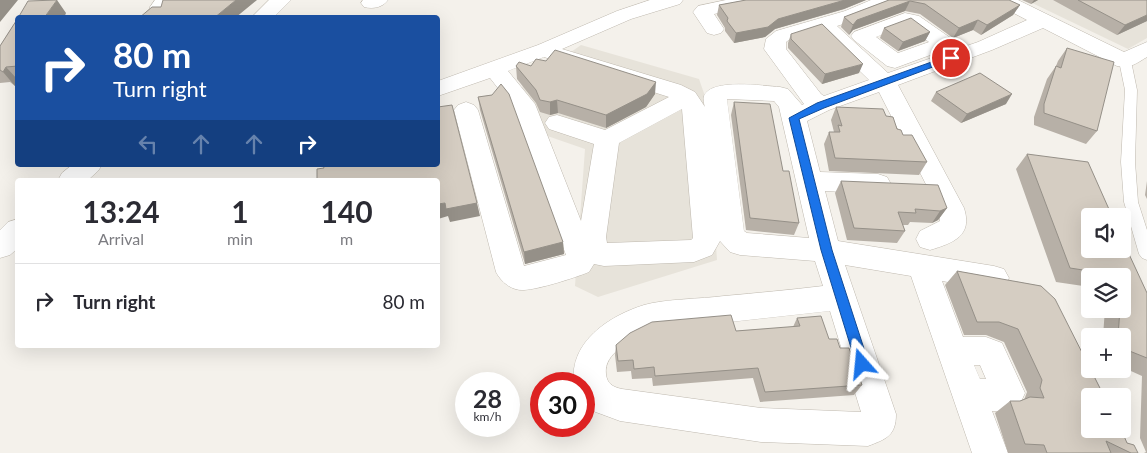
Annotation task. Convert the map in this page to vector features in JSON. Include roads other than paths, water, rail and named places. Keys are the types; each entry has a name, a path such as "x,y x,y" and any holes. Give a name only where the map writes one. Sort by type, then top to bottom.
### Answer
{"street":[{"path":"158,15 165,0"},
{"path":"264,15 281,0"},
{"path":"440,87 543,50 653,4 673,0"},
{"path":"829,0 872,30"},
{"path":"714,29 704,16 703,12 705,10 765,14 823,24 852,15 888,0"},
{"path":"903,0 985,46"},
{"path":"1003,0 1125,61 1147,48"},
{"path":"765,14 776,39 774,50 821,105"},
{"path":"794,118 821,105 885,82 929,57 944,43 912,20 905,19 872,30 862,36 892,60 899,61 929,57 985,46 1042,21"},
{"path":"823,24 885,82 951,208 954,218 953,226 926,253"},
{"path":"543,50 673,90 686,97 695,111 707,240 702,248 685,251 604,255 596,253 592,237 607,139"},
{"path":"466,110 511,272 523,278 579,264 581,257 523,104 494,68"},
{"path":"841,297 646,318 630,324 606,340 590,363 589,379 594,392 607,401 627,406 752,424 868,429 879,423 879,414 826,250 790,104 780,94 725,92 716,94 731,235 740,244 826,250 926,253 1020,283"},
{"path":"557,123 607,139 686,97"},
{"path":"73,178 87,167"},
{"path":"808,181 940,186"},
{"path":"0,247 15,233"},
{"path":"926,253 954,351 986,351 991,354 1008,393 1004,395 970,395 990,453"}],"lane":[{"path":"1125,61 1131,90 1128,162 1130,202 1147,254"}]}
